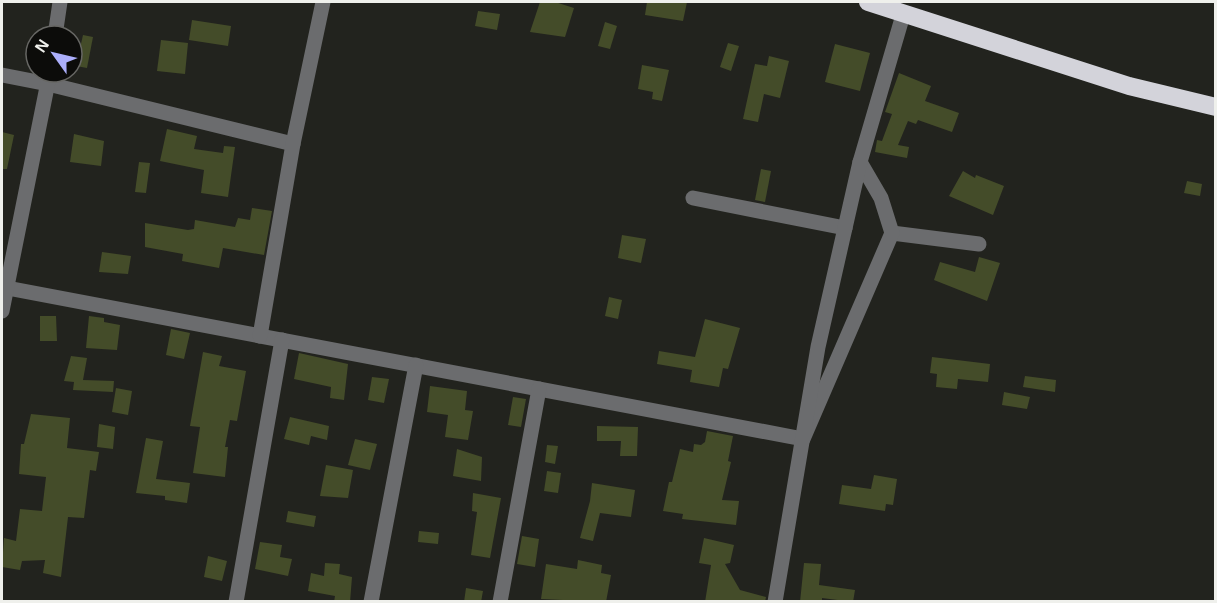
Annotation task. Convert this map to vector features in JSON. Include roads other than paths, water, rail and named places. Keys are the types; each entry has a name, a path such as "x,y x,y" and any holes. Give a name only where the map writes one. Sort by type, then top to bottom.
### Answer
{"highway":[{"path":"868,2 1130,86 1215,107"}],"street":[{"path":"57,24 60,2"},
{"path":"260,336 293,144 323,2"},
{"path":"775,602 818,347 892,8"},
{"path":"2,75 24,76"},
{"path":"2,311 4,287 48,84"},
{"path":"71,84 293,144"},
{"path":"803,439 892,233 881,198 860,162"},
{"path":"693,198 845,228"},
{"path":"892,233 979,244"},
{"path":"4,287 803,439"},
{"path":"236,602 282,340"},
{"path":"371,602 416,365"},
{"path":"500,602 539,389"}]}
